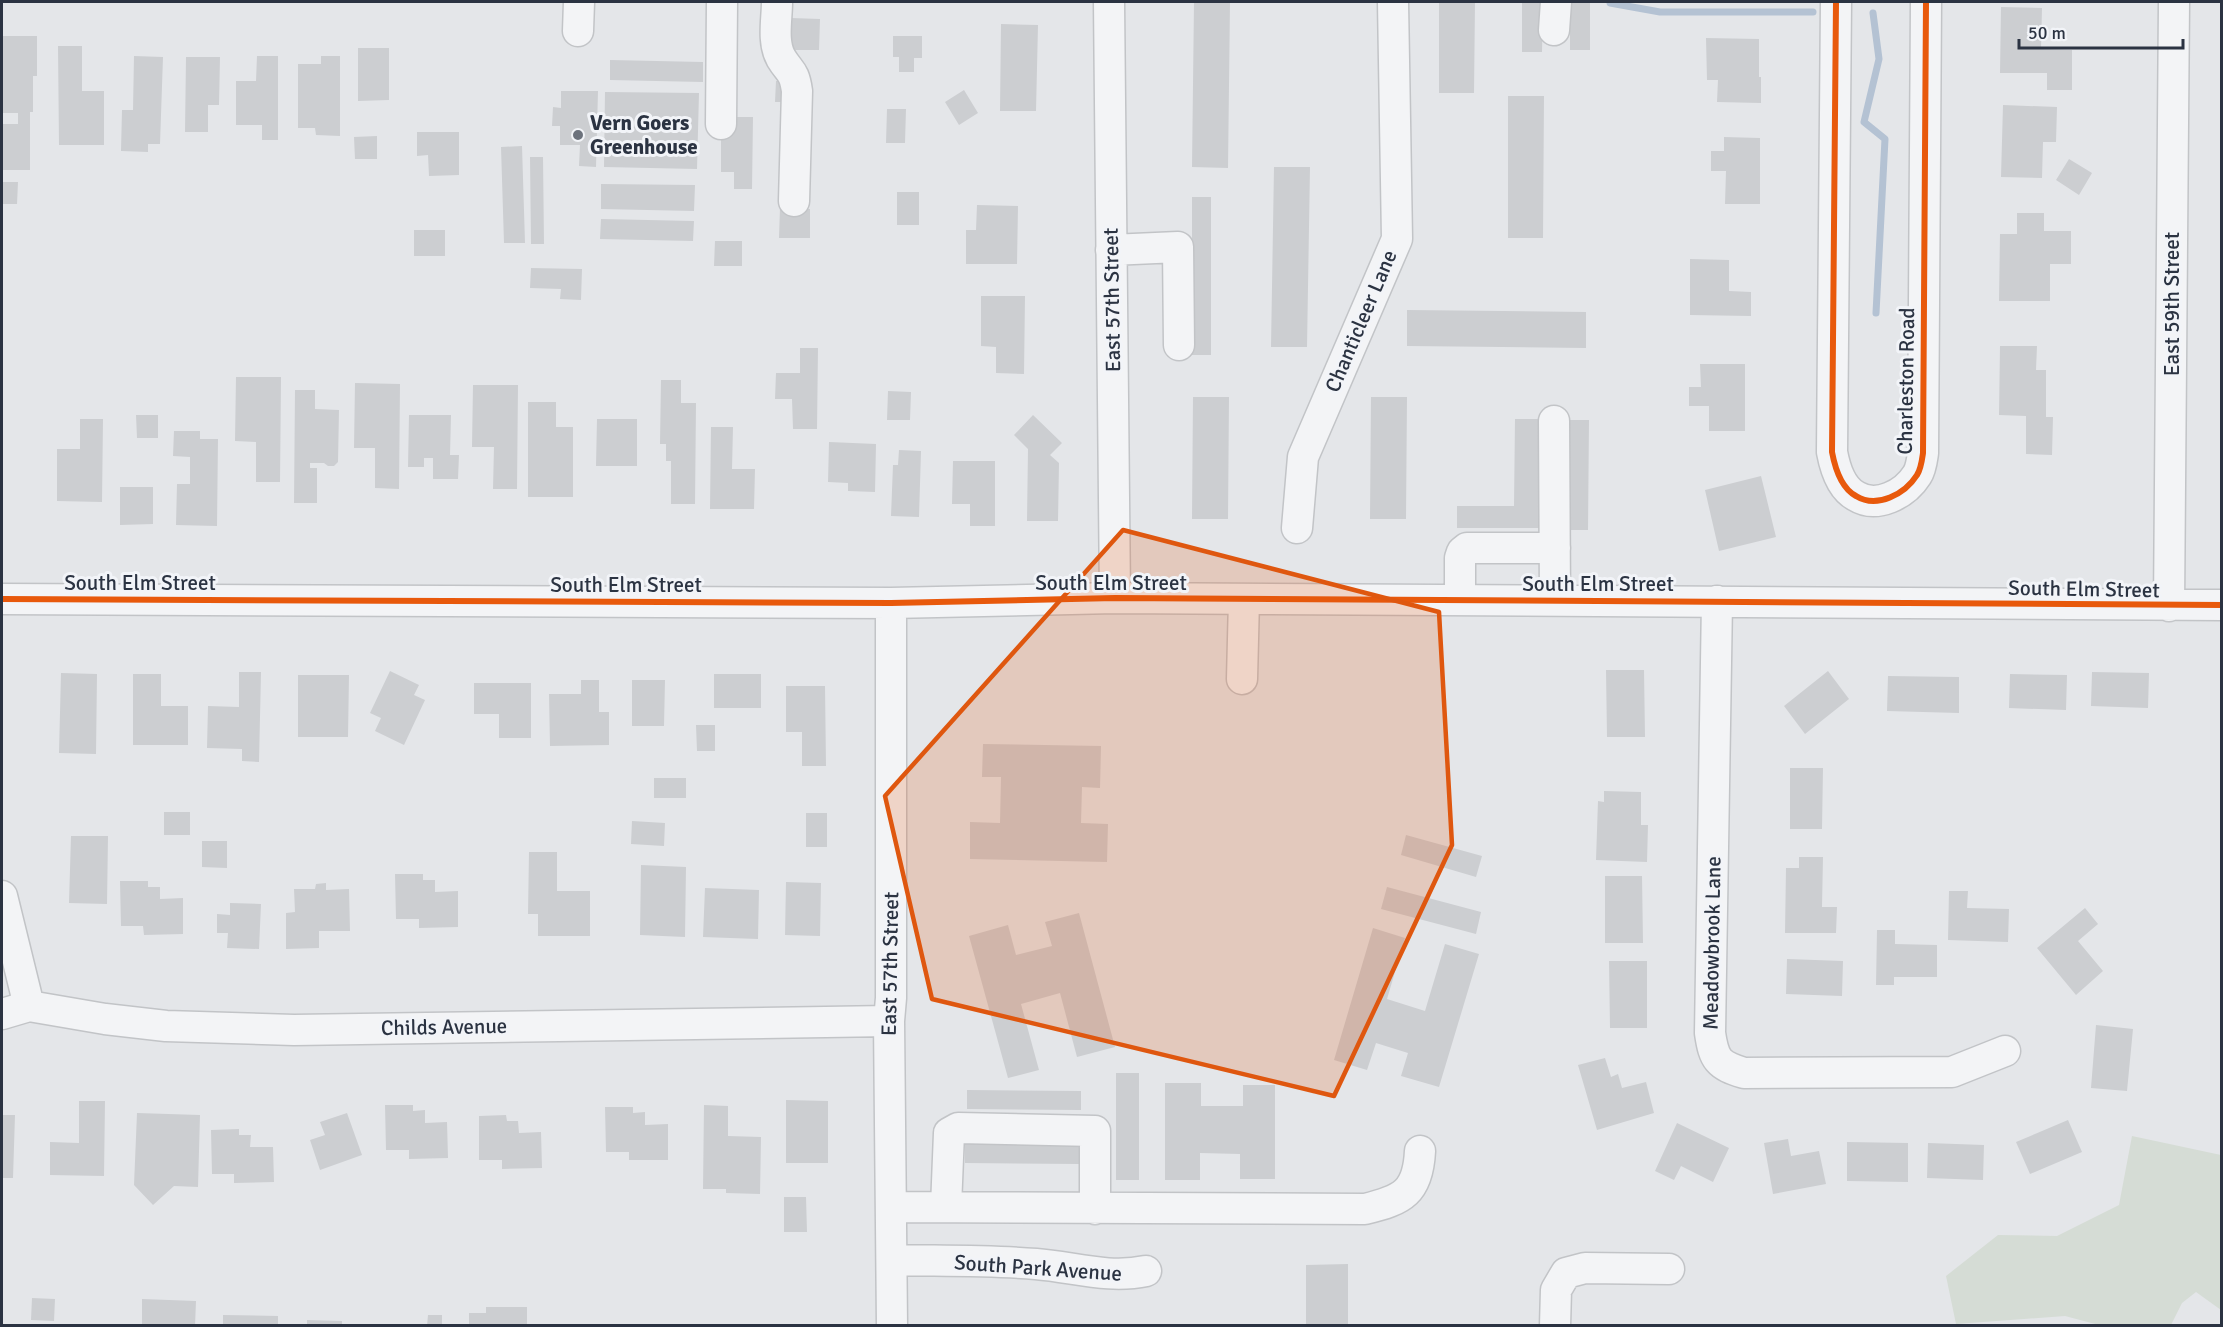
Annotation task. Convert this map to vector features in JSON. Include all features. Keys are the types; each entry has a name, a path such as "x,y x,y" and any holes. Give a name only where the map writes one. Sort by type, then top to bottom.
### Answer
{"street":[{"path":"721,124 722,2"},
{"path":"777,2 777,44 781,57 790,67 795,78 797,91 794,201"},
{"name":"East 57th Street","path":"1109,2 1115,598"},
{"name":"Chanticleer Lane","path":"1297,528 1303,458 1397,239 1393,2"},
{"name":"Charleston Road","path":"1836,2 1832,452 1835,468 1844,484 1856,497 1873,501 1890,498 1906,489 1918,474 1923,453 1926,2"},
{"name":"East 59th Street","path":"2169,606 2174,2"},
{"path":"1111,250 1178,247 1179,345"},
{"path":"1554,421 1556,600"},
{"path":"1460,600 1460,558 1462,552 1467,548 1555,548"},
{"name":"South Elm Street","path":"2,599 891,603 1115,598 2222,605"},
{"path":"1242,679 1244,599"},
{"name":"Meadowbrook Lane","path":"1717,601 1710,1033 1713,1054 1728,1068 1744,1073 1953,1072 2005,1051"},
{"name":"East 57th Street","path":"891,603 891,998 889,1021 892,1326"},
{"path":"2,896 15,1010"},
{"name":"Childs Avenue","path":"15,1010 223,1029 889,1021"},
{"path":"946,1207 949,1133 958,1128 1095,1131 1095,1209"},
{"path":"892,1207 1365,1209 1390,1203 1410,1189 1419,1172 1420,1151"},
{"name":"South Park Avenue","path":"893,1260 1038,1264 1128,1275 1146,1272"},
{"path":"1555,1326 1556,1290 1566,1273 1585,1268 1669,1269"}],"highlighted area":[{"path":"1123,530 1439,612 1452,845 1334,1096 932,999 885,796"}],"shaded area":[{"path":"2132,1136 2221,1155 2221,1310 2196,1292 2182,1303 2171,1325 2099,1325 2065,1316 1956,1324 1946,1276 1998,1235 2057,1236 2119,1205"}],"building":[{"path":"1194,2 1230,2 1228,168 1192,167"},
{"path":"1439,2 1475,2 1474,93 1439,93"},
{"path":"1522,2 1543,2 1542,52 1522,52"},
{"path":"1570,2 1590,2 1590,50 1570,50"},
{"path":"2001,7 2042,8 2041,49 2072,50 2072,90 2047,90 2047,73 2000,73"},
{"path":"791,18 820,19 819,50 791,50"},
{"path":"1001,24 1038,25 1036,111 1000,111"},
{"path":"2,36 37,36 37,76 33,76 33,112 30,112 30,170 2,170 2,124 18,124 18,113 2,113"},
{"path":"893,36 922,36 922,58 914,58 914,72 899,72 899,57 893,57"},
{"path":"1706,38 1759,39 1761,103 1717,102 1718,80 1707,80"},
{"path":"58,46 82,46 82,91 104,91 104,145 59,145"},
{"path":"358,48 389,48 389,100 358,101"},
{"path":"134,56 163,57 160,144 148,144 148,152 121,151 122,110 133,110"},
{"path":"257,56 278,56 278,140 262,140 262,125 236,125 236,81 256,81"},
{"path":"321,56 340,56 340,136 316,135 315,128 298,128 298,64 321,64"},
{"path":"186,57 220,57 219,105 208,105 208,132 185,132"},
{"path":"610,60 703,62 703,82 610,80"},
{"path":"776,81 791,81 790,102 775,102"},
{"path":"964,90 978,113 959,125 945,102"},
{"name":"Vern Goers Greenhouse","path":"561,91 598,91 596,167 579,166 580,145 560,145 560,126 552,126 553,107 561,108"},
{"path":"605,92 699,93 697,169 604,167"},
{"path":"1508,96 1544,96 1543,238 1508,238"},
{"path":"2003,105 2057,107 2056,142 2043,142 2042,178 2001,177"},
{"path":"887,109 906,109 905,143 886,143"},
{"path":"721,117 753,117 752,189 734,189 734,172 721,172"},
{"path":"417,132 459,132 459,175 429,176 428,155 417,156"},
{"path":"377,136 377,159 355,159 354,137"},
{"path":"1724,137 1760,138 1760,204 1725,204 1726,171 1711,171 1711,151 1724,151"},
{"path":"522,146 525,243 504,243 501,147"},
{"path":"530,157 543,157 544,244 531,244"},
{"path":"2069,159 2092,173 2079,195 2056,180"},
{"path":"1274,167 1310,167 1307,347 1271,347"},
{"path":"2,182 18,182 17,204 2,204"},
{"path":"601,184 695,185 694,211 601,209"},
{"path":"897,192 919,192 919,225 897,225"},
{"path":"1192,197 1211,197 1211,355 1192,355"},
{"path":"977,205 1018,206 1017,264 966,264 966,230 976,230"},
{"path":"780,208 810,209 810,238 779,238"},
{"path":"2017,213 2044,213 2044,231 2071,231 2071,264 2050,264 2050,301 1999,301 2000,234 2017,234"},
{"path":"601,219 694,221 693,241 600,239"},
{"path":"414,230 445,230 445,256 414,256"},
{"path":"715,241 742,241 742,266 714,266"},
{"path":"1690,259 1729,260 1729,291 1751,292 1751,316 1690,315"},
{"path":"531,268 582,269 581,300 560,299 561,289 530,288"},
{"path":"981,296 1025,296 1024,374 996,373 996,347 981,346"},
{"path":"1407,310 1586,312 1586,348 1407,346"},
{"path":"2000,346 2037,346 2036,370 2046,370 2046,417 2053,417 2052,455 2026,454 2026,416 1999,415"},
{"path":"800,348 818,348 817,429 793,429 792,399 775,399 776,373 800,373"},
{"path":"1700,364 1745,364 1745,431 1709,431 1709,406 1689,406 1689,387 1701,387"},
{"path":"236,377 281,377 280,482 256,482 256,442 235,441"},
{"path":"661,380 681,380 681,403 696,403 695,504 671,504 671,461 666,461 666,444 660,444"},
{"path":"355,383 400,384 399,489 375,488 375,448 354,448"},
{"path":"473,385 518,385 517,489 493,489 494,447 472,447"},
{"path":"295,390 315,390 315,409 339,410 338,462 334,466 310,463 310,468 317,468 317,503 294,503"},
{"path":"888,391 911,392 910,420 887,420"},
{"path":"1193,397 1229,397 1228,519 1192,519"},
{"path":"1371,397 1407,397 1406,519 1370,519"},
{"path":"528,402 556,402 556,427 573,427 573,497 528,497"},
{"path":"136,415 158,415 158,438 137,438"},
{"path":"409,415 451,415 450,455 459,455 458,479 433,479 433,458 424,458 424,467 408,467"},
{"path":"1033,415 1062,443 1050,455 1059,463 1058,521 1027,521 1028,449 1014,435"},
{"path":"80,419 103,419 102,502 57,501 57,449 80,449"},
{"path":"597,419 637,419 637,466 596,466"},
{"path":"1515,419 1539,419 1539,528 1457,528 1457,506 1514,506"},
{"path":"1566,420 1589,420 1588,530 1566,530"},
{"path":"711,427 733,427 732,469 755,469 754,509 710,509"},
{"path":"174,431 200,431 200,439 218,439 217,526 176,525 177,484 190,484 190,457 173,456"},
{"path":"829,442 876,444 875,492 848,491 848,483 828,482"},
{"path":"899,450 921,451 919,517 891,516 893,465 898,465"},
{"path":"953,461 995,461 995,526 970,526 970,504 952,504"},
{"path":"1761,476 1776,537 1719,551 1705,490"},
{"path":"120,487 153,487 153,524 120,525"},
{"path":"1606,670 1644,670 1645,737 1607,737"},
{"path":"390,671 419,685 414,695 425,700 404,745 375,731 381,718 370,713"},
{"path":"1828,671 1849,699 1805,734 1784,706"},
{"path":"239,672 261,672 259,762 242,761 242,749 207,748 208,706 239,707"},
{"path":"2092,672 2149,673 2148,708 2091,706"},
{"path":"61,673 97,674 96,754 59,753"},
{"path":"133,674 161,674 161,706 188,706 188,745 133,745"},
{"path":"714,674 761,674 761,708 714,708"},
{"path":"2010,674 2067,675 2066,710 2009,708"},
{"path":"298,675 349,675 348,737 298,737"},
{"path":"1888,676 1959,677 1959,713 1887,711"},
{"path":"581,680 599,680 599,712 609,712 609,745 550,746 549,694 581,694"},
{"path":"632,680 665,680 664,726 632,726"},
{"path":"474,683 531,683 531,738 499,738 499,714 474,714"},
{"path":"786,686 825,686 826,766 802,766 802,732 786,732"},
{"path":"696,725 715,725 715,751 697,751"},
{"path":"983,744 1101,746 1100,788 1082,787 1081,823 1108,824 1107,862 970,859 970,822 1000,823 1001,777 982,777"},
{"path":"1790,768 1823,768 1822,829 1790,829"},
{"path":"654,778 686,778 686,798 654,798"},
{"path":"1604,791 1641,792 1641,825 1648,825 1647,862 1596,860 1598,801 1604,802"},
{"path":"164,812 190,812 190,835 164,835"},
{"path":"806,813 827,813 827,847 806,847"},
{"path":"632,821 665,823 664,846 631,844"},
{"path":"1406,835 1482,856 1476,877 1401,855"},
{"path":"71,836 108,836 107,904 69,903"},
{"path":"202,841 227,841 227,868 202,867"},
{"path":"529,852 557,852 557,891 590,891 590,936 538,936 538,914 528,914"},
{"path":"1799,857 1823,857 1822,907 1837,907 1836,933 1785,933 1786,868 1799,868"},
{"path":"641,865 686,867 685,937 640,935"},
{"path":"395,874 423,874 423,880 435,880 435,892 458,891 458,927 419,928 419,919 396,919"},
{"path":"1605,876 1642,876 1643,943 1605,943"},
{"path":"120,881 148,881 148,887 160,887 160,899 183,898 183,934 144,935 143,926 121,926"},
{"path":"786,882 821,883 820,936 785,935"},
{"path":"326,883 326,890 349,889 350,931 319,931 319,948 286,949 286,913 295,912 294,889 315,889 316,884"},
{"path":"1387,887 1481,912 1476,934 1381,909"},
{"path":"705,888 759,890 758,939 703,937"},
{"path":"1949,891 1968,891 1967,908 2009,909 2008,942 1948,940"},
{"path":"230,903 261,904 259,949 227,948 228,933 217,933 217,914 230,915"},
{"path":"2085,908 2098,924 2078,941 2103,971 2076,995 2037,948"},
{"path":"1079,913 1115,1047 1077,1057 1060,993 1021,1004 1039,1070 1008,1078 969,936 1008,925 1016,955 1052,946 1045,922"},
{"path":"1373,928 1405,938 1387,999 1425,1011 1445,944 1479,954 1439,1087 1401,1076 1408,1053 1376,1043 1367,1070 1334,1060"},
{"path":"1877,930 1895,930 1895,944 1937,945 1937,977 1894,977 1894,985 1876,985"},
{"path":"1787,959 1843,961 1842,996 1786,994"},
{"path":"1609,961 1647,961 1647,1028 1610,1028"},
{"path":"2096,1025 2133,1029 2127,1091 2091,1088"},
{"path":"1605,1058 1611,1077 1618,1074 1622,1088 1646,1082 1654,1113 1597,1130 1578,1065"},
{"path":"1116,1073 1139,1073 1139,1180 1116,1180"},
{"path":"1165,1083 1201,1083 1201,1106 1243,1106 1243,1085 1275,1085 1275,1179 1240,1179 1240,1154 1200,1153 1200,1180 1165,1180"},
{"path":"967,1090 1081,1091 1081,1110 967,1109"},
{"path":"786,1100 828,1101 828,1163 786,1163"},
{"path":"79,1101 105,1101 104,1176 50,1175 50,1142 79,1143"},
{"path":"385,1105 413,1105 413,1111 425,1110 425,1123 447,1122 448,1158 409,1159 409,1150 386,1150"},
{"path":"704,1105 728,1106 728,1136 761,1137 760,1194 726,1193 726,1189 703,1189"},
{"path":"605,1107 633,1107 633,1113 645,1112 645,1125 668,1124 668,1160 629,1160 629,1152 606,1152"},
{"path":"137,1113 200,1115 198,1187 174,1186 153,1205 134,1185"},
{"path":"347,1113 362,1155 320,1170 310,1140 325,1135 320,1122"},
{"path":"2,1115 15,1115 13,1178 2,1178"},
{"path":"506,1115 507,1121 518,1121 519,1133 541,1132 542,1168 502,1169 502,1160 479,1160 479,1116"},
{"path":"2068,1120 2082,1152 2030,1174 2016,1142"},
{"path":"1677,1123 1729,1148 1713,1182 1681,1166 1674,1180 1655,1171"},
{"path":"239,1129 239,1135 251,1135 250,1147 273,1147 274,1182 234,1183 234,1174 212,1174 211,1130"},
{"path":"1788,1139 1791,1156 1819,1151 1826,1184 1773,1194 1764,1143"},
{"path":"1847,1142 1908,1143 1908,1182 1847,1181"},
{"path":"1928,1143 1984,1145 1983,1180 1927,1178"},
{"path":"965,1144 1079,1145 1079,1164 965,1163"},
{"path":"784,1197 806,1197 807,1232 784,1232"},
{"path":"1348,1264 1348,1326 1306,1326 1306,1265"},
{"path":"32,1298 55,1299 54,1321 31,1320"},
{"path":"142,1299 196,1301 195,1326 142,1326"},
{"path":"486,1307 527,1307 527,1326 469,1326 469,1313 486,1313"},
{"path":"223,1315 278,1316 278,1326 223,1326"},
{"path":"428,1315 442,1315 442,1326 427,1326"},
{"path":"307,1320 342,1321 342,1326 307,1326"}],"waterway":[{"path":"1610,2 1660,12 1813,12"},
{"path":"1873,13 1879,59 1864,122 1885,139 1876,313"}],"cycle path":[{"path":"1836,2 1832,452 1837,471 1846,488 1864,500 1873,501 1890,498 1912,482 1918,473 1923,453 1926,2"},
{"path":"2,599 891,603 1115,598 2222,605"}],"place":[{"name":"Vern Goers Greenhouse","path":"578,135"}]}
